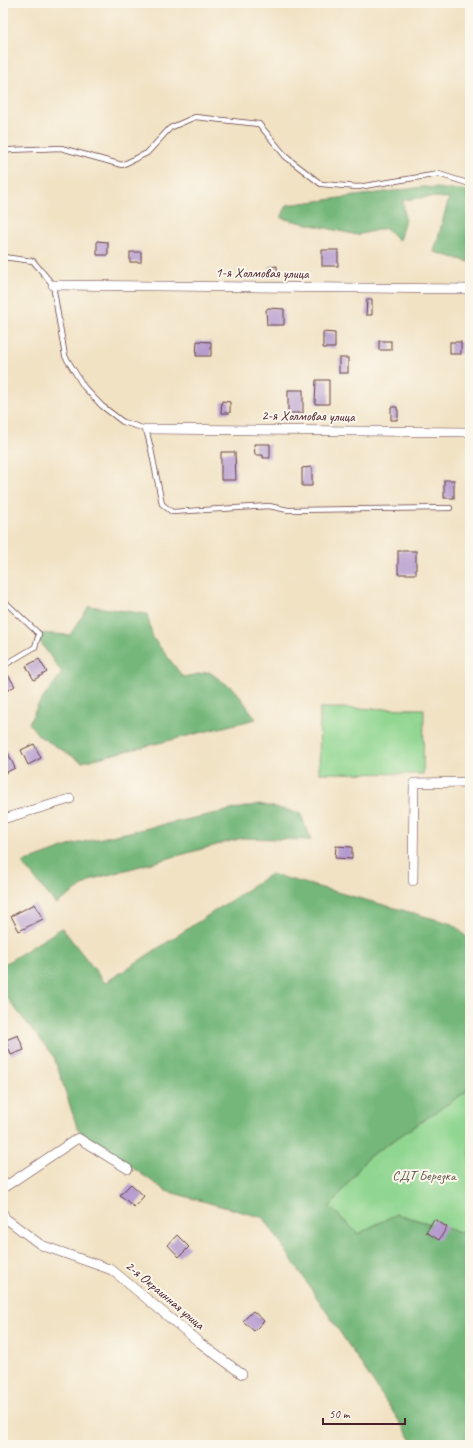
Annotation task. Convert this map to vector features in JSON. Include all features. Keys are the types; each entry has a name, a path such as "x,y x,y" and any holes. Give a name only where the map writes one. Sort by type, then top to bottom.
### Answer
{"street":[{"name":"1-я Холмовая улица","path":"53,285 470,289"},
{"name":"2-я Холмовая улица","path":"146,429 470,432"},
{"path":"413,881 414,783 470,782"},
{"path":"3,819 70,799"},
{"path":"3,1188 78,1138 128,1169"},
{"name":"2-я Окраинная улица","path":"3,1213 6,1218 42,1245 112,1270 200,1343 242,1374"}],"lane":[{"path":"3,152 10,150 61,148 122,165 147,154 170,128 195,117 259,124 286,157 320,184 358,187 438,174 470,184"},
{"path":"3,257 33,261 53,285 65,356 84,387 102,406 123,422 146,429 162,504 172,512 269,506 288,510 450,508"},
{"path":"3,600 39,634 35,647 3,666"}],"green space":[{"path":"423,187 470,191 470,262 434,252 449,198 428,197 403,200 405,219 399,241 386,228 357,235 281,218 287,205"},
{"path":"89,606 147,614 153,638 183,677 209,672 236,691 256,719 82,762 39,736 29,723 38,705 62,673 34,633 70,635"},
{"path":"320,708 424,709 423,774 319,773"},
{"path":"259,804 300,813 311,840 242,838 93,879 56,904 22,863 74,844"},
{"path":"271,874 453,924 470,940 470,1089 367,1158 330,1207 358,1234 396,1214 470,1235 470,1445 415,1445 264,1218 166,1191 78,1130 54,1057 3,993 3,965 62,928 105,983"},
{"name":"СДТ Березка","path":"470,1089 470,1235 396,1214 358,1234 330,1207 367,1158"}],"building":[{"path":"97,241 108,242 108,255 97,255"},
{"path":"322,250 338,250 338,266 322,266"},
{"path":"130,252 141,252 141,262 130,262"},
{"path":"277,266 277,274 269,275 269,267"},
{"path":"367,299 372,299 372,315 366,315"},
{"path":"268,308 284,309 284,325 267,325 266,310"},
{"path":"323,332 335,333 335,348 323,348"},
{"path":"197,341 211,342 211,356 196,356"},
{"path":"379,341 391,341 391,350 379,350"},
{"path":"450,342 461,342 461,354 450,354"},
{"path":"339,358 348,358 348,373 339,373"},
{"path":"316,380 329,380 329,404 315,404"},
{"path":"288,390 303,390 303,413 288,413"},
{"path":"222,401 230,402 230,413 221,413"},
{"path":"391,407 397,407 397,420 391,420"},
{"path":"254,444 270,444 270,458 263,458 263,455 255,455"},
{"path":"221,452 235,452 236,480 221,480"},
{"path":"312,467 312,486 302,486 302,468"},
{"path":"444,480 454,480 454,498 444,498"},
{"path":"398,551 416,551 416,574 398,574"},
{"path":"39,659 47,672 34,680 26,666"},
{"path":"8,675 15,686 3,693 3,677"},
{"path":"34,744 41,758 28,765 21,750"},
{"path":"7,751 15,768 3,774 3,753"},
{"path":"336,846 352,847 352,859 335,858"},
{"path":"468,854 470,854 470,872 467,872"},
{"path":"35,904 43,919 19,931 11,916"},
{"path":"18,1035 24,1050 11,1055 6,1040"},
{"path":"131,1184 144,1196 134,1207 120,1195"},
{"path":"434,1219 447,1227 439,1240 426,1232"},
{"path":"177,1235 189,1247 179,1257 168,1245"},
{"path":"253,1311 264,1321 254,1331 243,1321"}]}
